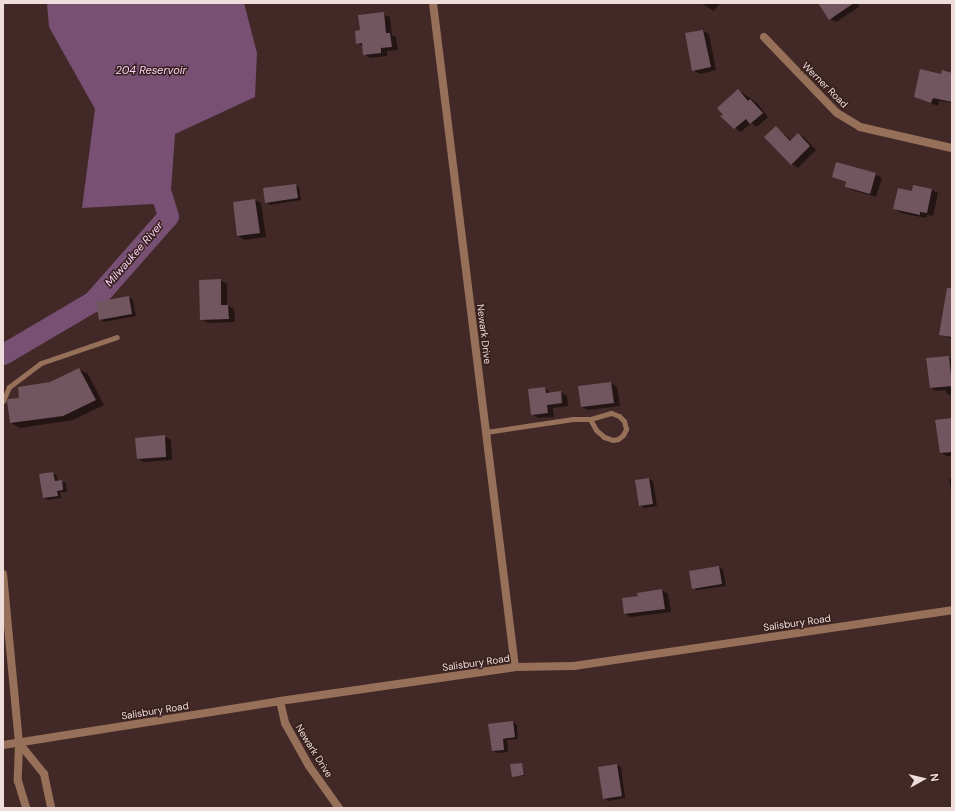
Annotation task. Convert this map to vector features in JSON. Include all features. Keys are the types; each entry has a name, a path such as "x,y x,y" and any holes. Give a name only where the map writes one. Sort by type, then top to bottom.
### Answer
{"street":[{"name":"Newark Drive","path":"433,3 515,667"},
{"name":"Werner Road","path":"764,37 837,113 860,127 952,148"},
{"path":"3,574 19,743 18,781 26,808"},
{"name":"Salisbury Road","path":"3,745 280,701 515,667 574,666 952,610"},
{"name":"Newark Drive","path":"280,701 285,723 309,766 340,808"},
{"path":"19,743 44,774 51,808"}],"lane":[{"path":"3,401 9,387 41,363 117,337"},
{"path":"486,432 573,419 590,419 611,413 619,416 624,421 626,429 623,435 618,439 613,440 604,437 596,430 590,419"}],"water":[{"name":"204 Reservoir","path":"47,3 244,3 257,53 255,97 175,134 170,203 82,208 95,109 49,27"}],"building":[{"path":"818,3 854,3 829,20"},
{"path":"384,12 386,33 390,33 392,47 381,48 381,53 363,55 362,43 356,44 355,31 360,30 358,15"},
{"path":"703,30 711,67 692,71 685,33"},
{"path":"920,69 941,74 942,70 952,73 952,102 933,98 931,103 914,97"},
{"path":"738,89 748,101 750,99 763,113 750,124 746,119 734,129 720,116 723,115 717,108"},
{"path":"776,126 790,141 798,133 810,146 791,165 764,137"},
{"path":"836,162 876,173 870,194 845,187 846,182 832,177"},
{"path":"296,184 298,198 265,203 263,188"},
{"path":"913,185 932,189 927,213 920,212 920,215 893,209 898,188 912,191"},
{"path":"255,199 260,233 237,236 233,202"},
{"path":"221,279 221,305 228,305 229,319 200,320 199,280"},
{"path":"947,288 952,288 952,337 939,335"},
{"path":"129,296 132,314 99,320 96,302"},
{"path":"949,356 952,386 930,388 926,358"},
{"path":"79,368 96,400 63,416 10,423 7,401 8,399 19,398 18,387 50,382"},
{"path":"611,382 614,403 581,407 578,386"},
{"path":"545,387 546,393 561,391 562,403 547,405 548,413 531,415 528,389"},
{"path":"952,418 952,452 940,453 935,420"},
{"path":"165,435 166,457 137,459 135,438"},
{"path":"53,472 55,481 62,480 63,490 57,491 58,496 43,498 39,474"},
{"path":"649,478 653,504 639,506 635,480"},
{"path":"719,566 722,584 692,589 689,571"},
{"path":"662,589 665,609 624,614 622,598 638,596 637,593"},
{"path":"513,721 515,737 503,739 504,750 492,751 488,724"},
{"path":"522,763 524,775 512,777 510,764"},
{"path":"617,764 622,796 603,799 598,767"}],"waterway":[{"name":"Milwaukee River","path":"3,354 93,301 168,216 156,177"}]}
